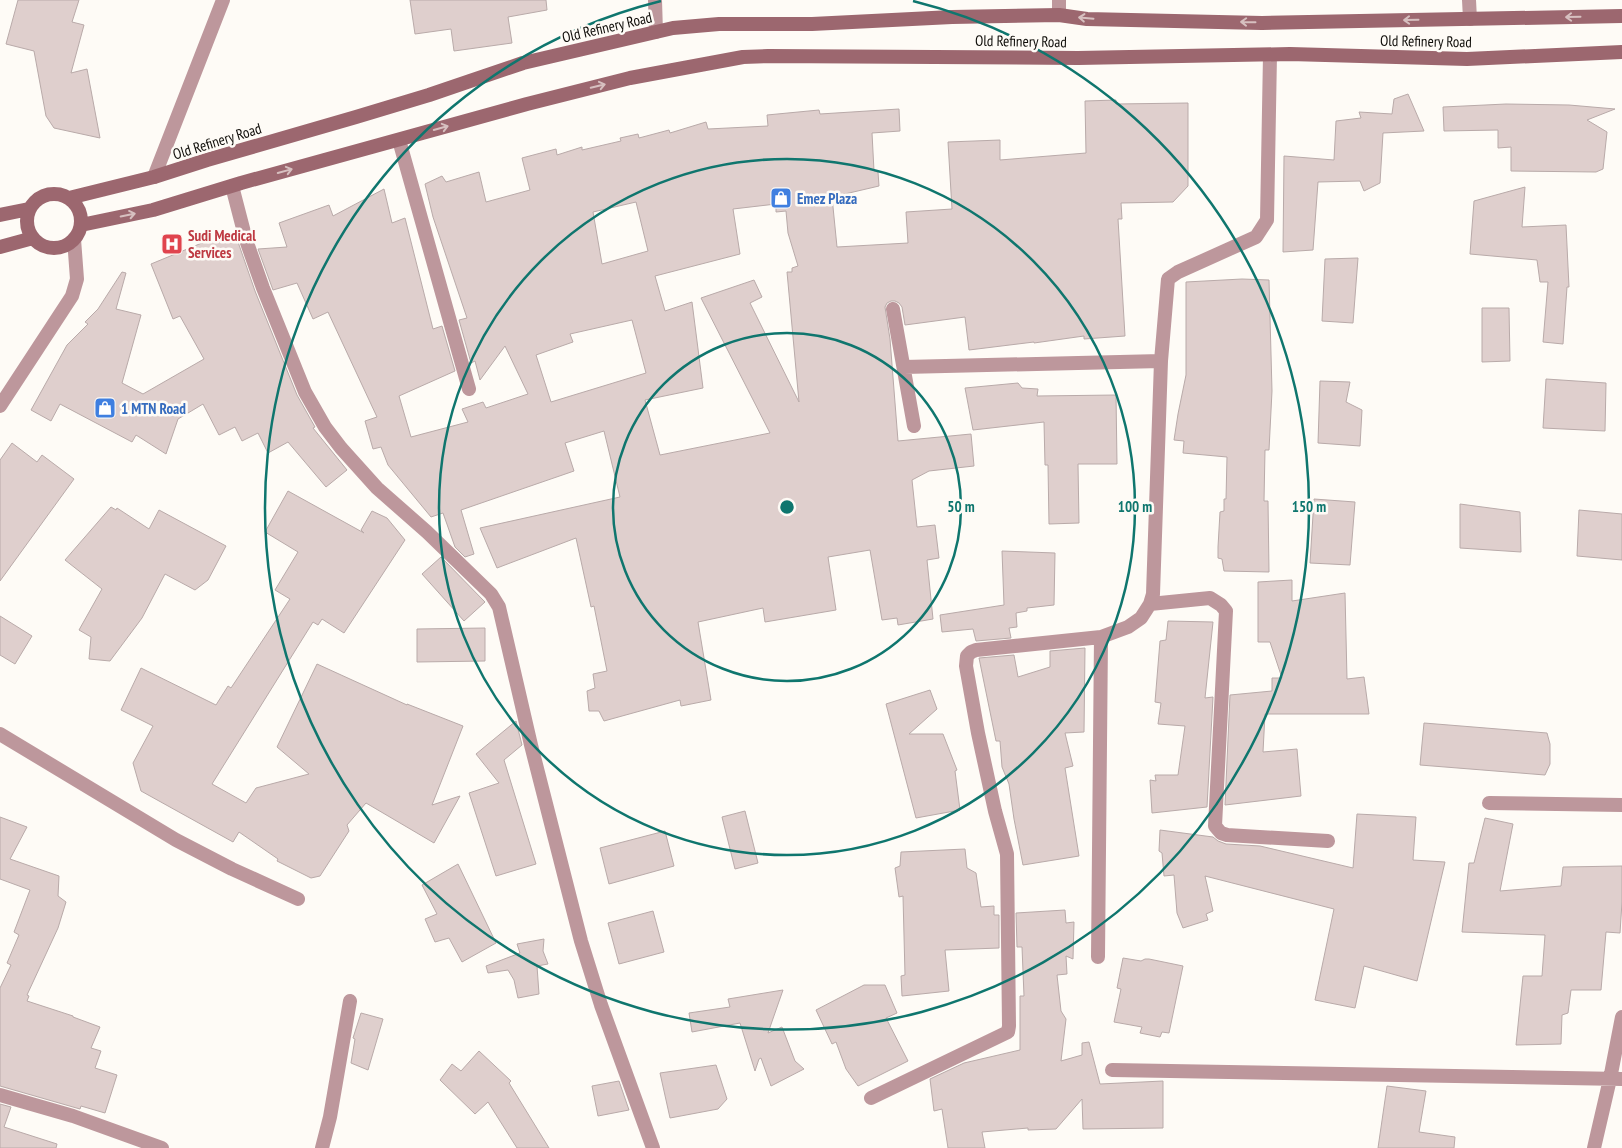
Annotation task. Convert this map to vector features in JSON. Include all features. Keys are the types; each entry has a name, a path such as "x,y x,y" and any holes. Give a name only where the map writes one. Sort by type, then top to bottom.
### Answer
{"main road":[{"name":"Old Refinery Road","path":"69,198 154,177 428,96 523,63 673,28 719,24 812,24 1059,14 1087,18 1262,23 1622,16"},
{"name":"Old Refinery Road","path":"81,225 153,210 526,104 630,78 742,57 1078,58 1270,55 1467,59 1622,52"},
{"path":"54,194 69,198 79,210 81,225 74,239 60,248 45,247 33,238 26,224 29,209 39,198 54,194"},
{"path":"0,215 29,209"},
{"path":"0,248 33,238"}],"street":[{"path":"154,177 223,0"},
{"path":"655,0 656,32"},
{"path":"1059,0 1059,14"},
{"path":"1469,0 1470,19"},
{"path":"871,1098 1008,1032 1007,854 995,811 978,733 966,666 967,656 976,650 1101,637 1128,627 1141,618 1150,604 1153,594 1161,361 1168,279 1178,272 1256,237 1267,220 1270,55"},
{"path":"399,140 469,390"},
{"path":"232,186 246,240 262,288 305,392 325,427 377,488 427,532 491,594 499,607 531,745 581,941 601,1005 653,1148"},
{"path":"0,406 72,296 77,279 74,239"},
{"path":"893,309 914,426"},
{"path":"904,367 1161,361"},
{"path":"1150,604 1210,598 1221,604 1226,611 1215,826 1221,833 1227,834 1328,840"},
{"path":"1098,957 1101,637"},
{"path":"0,734 176,840 232,869 298,899"},
{"path":"1489,803 1622,804"},
{"path":"322,1148 330,1117 350,1001"},
{"path":"1594,1148 1616,1079 1622,1017"},
{"path":"1112,1070 1616,1079"},
{"path":"0,1095 73,1116 162,1148"}],"building":[{"path":"18,0 79,0 72,22 84,25 71,73 87,69 100,138 54,128 46,116 34,51 6,44"},
{"path":"410,0 546,0 547,10 508,17 512,43 454,51 451,29 415,34"},
{"path":"1408,94 1424,131 1383,133 1380,183 1364,191 1360,181 1318,182 1313,250 1283,252 1284,156 1334,160 1336,121 1361,118 1359,112 1392,114 1394,99"},
{"path":"1116,100 1116,104 1188,103 1188,186 1173,202 1121,203 1122,219 1118,219 1125,336 1084,339 1084,336 969,350 965,317 905,325 902,307 899,303 891,301 885,307 890,339 898,441 971,434 974,466 929,471 912,480 917,527 935,525 939,558 927,560 933,619 898,625 897,618 882,620 870,550 828,557 836,610 765,622 763,608 698,622 711,700 681,706 680,700 604,721 599,711 589,711 587,691 595,688 593,674 607,671 594,606 591,607 576,538 497,568 480,528 620,497 604,431 565,443 574,471 461,510 474,554 465,557 455,547 443,513 431,517 388,465 381,447 373,449 365,421 377,417 328,312 313,319 297,283 273,290 258,249 287,247 279,223 329,205 333,216 384,189 392,223 405,218 433,329 442,326 455,371 399,396 411,437 468,422 462,409 483,402 486,408 528,394 505,346 480,380 475,361 471,363 459,320 467,318 433,217 425,184 442,176 446,182 479,172 486,202 530,190 522,158 556,149 557,155 582,147 582,150 621,141 620,138 638,134 639,138 669,130 670,133 706,122 708,129 768,126 767,115 819,110 820,114 899,109 900,131 872,133 874,171 878,172 879,186 832,197 837,247 908,243 906,212 952,209 948,142 1000,140 1000,160 1086,153 1085,101","holes":["636,202 648,251 602,264 593,212","776,204 776,212 786,211 788,233 798,266 792,268 792,272 787,272 799,402 750,303 762,297 754,280 701,298 770,433 660,455 645,400 703,388 692,302 665,311 655,276 740,254 733,209","632,320 646,373 551,402 536,355 573,342 570,334"]},
{"path":"1506,104 1569,105 1615,109 1587,120 1607,132 1603,169 1596,172 1511,171 1511,147 1498,148 1498,130 1444,131 1443,107"},
{"path":"1525,187 1522,227 1566,225 1569,287 1567,287 1563,344 1543,342 1548,282 1540,282 1537,260 1470,254 1474,201"},
{"path":"226,233 237,239 255,291 297,395 315,427 313,428 347,470 326,487 288,442 268,453 258,433 242,441 235,427 219,435 203,404 178,419 166,454 136,435 132,442 60,404 51,421 31,410 67,345 88,324 85,322 98,309 122,272 126,273 116,309 141,315 122,383 143,394 204,359 180,316 173,319 151,264"},
{"path":"1358,258 1353,323 1322,321 1325,259"},
{"path":"1242,279 1269,280 1272,391 1269,450 1265,450 1264,501 1268,501 1269,572 1224,571 1222,559 1218,558 1218,547 1220,512 1224,511 1224,499 1226,499 1227,457 1183,453 1184,441 1174,440 1186,375 1186,282"},
{"path":"1482,308 1509,308 1510,361 1482,362"},
{"path":"1546,379 1606,383 1605,431 1543,428"},
{"path":"1320,381 1350,382 1346,402 1362,410 1360,446 1318,443"},
{"path":"1018,383 1022,388 1038,389 1037,396 1116,395 1117,464 1078,464 1079,523 1049,524 1048,465 1045,465 1044,422 973,430 965,388"},
{"path":"12,443 37,462 42,455 74,479 0,581 0,460"},
{"path":"288,491 364,533 361,530 372,511 387,518 405,540 344,633 322,619 318,625 313,622 212,784 246,803 256,788 309,774 277,747 317,664 407,705 463,726 432,805 460,796 434,843 366,803 347,825 349,831 320,876 311,878 277,861 278,859 239,832 233,842 141,791 133,763 153,726 121,710 141,668 216,705 228,686 231,688 290,599 275,590 298,552 265,532"},
{"path":"1314,499 1355,502 1350,565 1310,563"},
{"path":"1460,504 1520,512 1521,552 1460,548"},
{"path":"111,507 116,510 117,508 149,529 159,510 226,546 208,580 195,590 165,574 142,618 110,661 89,659 91,637 79,630 102,589 65,560"},
{"path":"1579,510 1622,514 1622,560 1577,556"},
{"path":"1002,551 1055,553 1054,605 1027,608 1027,611 1016,613 1017,627 1009,628 1011,638 976,641 973,629 942,632 940,615 1004,605"},
{"path":"441,557 485,602 464,621 422,574"},
{"path":"1292,580 1292,601 1345,593 1347,679 1364,677 1369,714 1265,714 1263,752 1297,749 1301,796 1225,805 1230,695 1272,691 1272,678 1282,678 1270,642 1258,642 1258,582"},
{"path":"0,616 32,636 15,664 0,655"},
{"path":"1168,621 1213,622 1205,698 1213,697 1207,807 1152,813 1150,780 1156,781 1155,775 1178,775 1185,726 1158,724 1161,703 1155,702 1160,641 1166,640"},
{"path":"485,628 485,661 417,662 417,629"},
{"path":"1085,648 1084,732 1065,733 1073,766 1065,768 1079,856 1023,865 1009,784 1002,767 1000,741 996,741 979,658 1014,655 1018,677 1050,667 1050,651"},
{"path":"930,690 937,709 909,734 943,734 957,770 955,771 960,810 916,818 886,704"},
{"path":"516,721 522,745 504,760 536,864 496,876 469,793 499,783 476,754"},
{"path":"1424,723 1547,733 1550,744 1550,764 1545,775 1420,765"},
{"path":"745,811 758,863 735,869 722,817"},
{"path":"1357,814 1416,817 1413,860 1445,862 1417,981 1364,966 1355,1008 1315,1000 1334,909 1205,876 1213,911 1206,914 1208,920 1183,928 1177,913 1174,875 1164,876 1162,853 1159,851 1160,830 1213,837 1226,844 1260,846 1353,868"},
{"path":"0,817 27,827 10,859 59,876 58,896 66,902 58,928 27,995 29,996 27,1001 100,1027 91,1048 101,1051 95,1068 117,1075 105,1113 81,1106 80,1109 0,1086 0,988 11,965 7,963 19,935 14,932 30,890 0,879"},
{"path":"1485,818 1513,824 1500,891 1561,886 1563,867 1622,866 1620,933 1606,932 1601,990 1571,990 1568,1013 1562,1015 1561,1044 1516,1045 1523,976 1542,976 1545,935 1462,932 1469,863 1474,863"},
{"path":"665,831 674,866 609,884 600,848"},
{"path":"965,849 967,868 976,873 981,907 994,906 994,915 999,915 999,948 945,950 949,991 902,996 901,976 905,975 903,896 899,897 895,868 900,866 901,852"},
{"path":"458,864 496,943 462,962 449,938 435,942 425,919 437,914 422,885"},
{"path":"1065,910 1066,923 1074,922 1073,959 1066,956 1067,974 1057,975 1061,1011 1066,1019 1061,1061 1082,1055 1082,1043 1089,1042 1100,1084 1163,1081 1163,1128 1083,1129 1082,1099 1056,1129 1028,1130 1028,1128 982,1132 985,1148 948,1148 942,1109 934,1111 930,1079 964,1063 1020,1050 1020,996 1024,996 1022,947 1017,947 1016,913"},
{"path":"653,911 664,952 619,964 608,923"},
{"path":"544,939 543,951 548,964 537,966 539,994 518,998 514,980 508,970 488,973 486,966 520,953 517,944"},
{"path":"1123,958 1141,961 1149,959 1183,966 1169,1033 1162,1032 1160,1037 1140,1033 1142,1027 1114,1022 1121,989 1117,988"},
{"path":"864,985 885,985 897,1013 886,1018 908,1061 858,1086 846,1069 836,1042 832,1044 816,1010"},
{"path":"783,990 768,1033 782,1027 795,1061 804,1069 771,1086 761,1058 755,1071 740,1023 692,1032 689,1013 730,1007 728,999"},
{"path":"361,1013 383,1019 368,1070 351,1063 355,1039 353,1038"},
{"path":"479,1051 511,1081 509,1083 549,1148 517,1148 488,1102 475,1114 440,1080 452,1064 461,1071"},
{"path":"716,1065 727,1099 718,1109 670,1118 660,1073"},
{"path":"619,1081 629,1110 598,1116 592,1086"},
{"path":"1387,1086 1426,1091 1419,1132 1455,1137 1454,1148 1378,1148"},
{"path":"0,1104 11,1107 4,1127 57,1144 56,1148 0,1148"}],"place":[{"name":"Emez Plaza","path":"781,198"},
{"name":"Sudi Medical Services","path":"172,244"},
{"name":"1 MTN Road","path":"105,408"}]}
